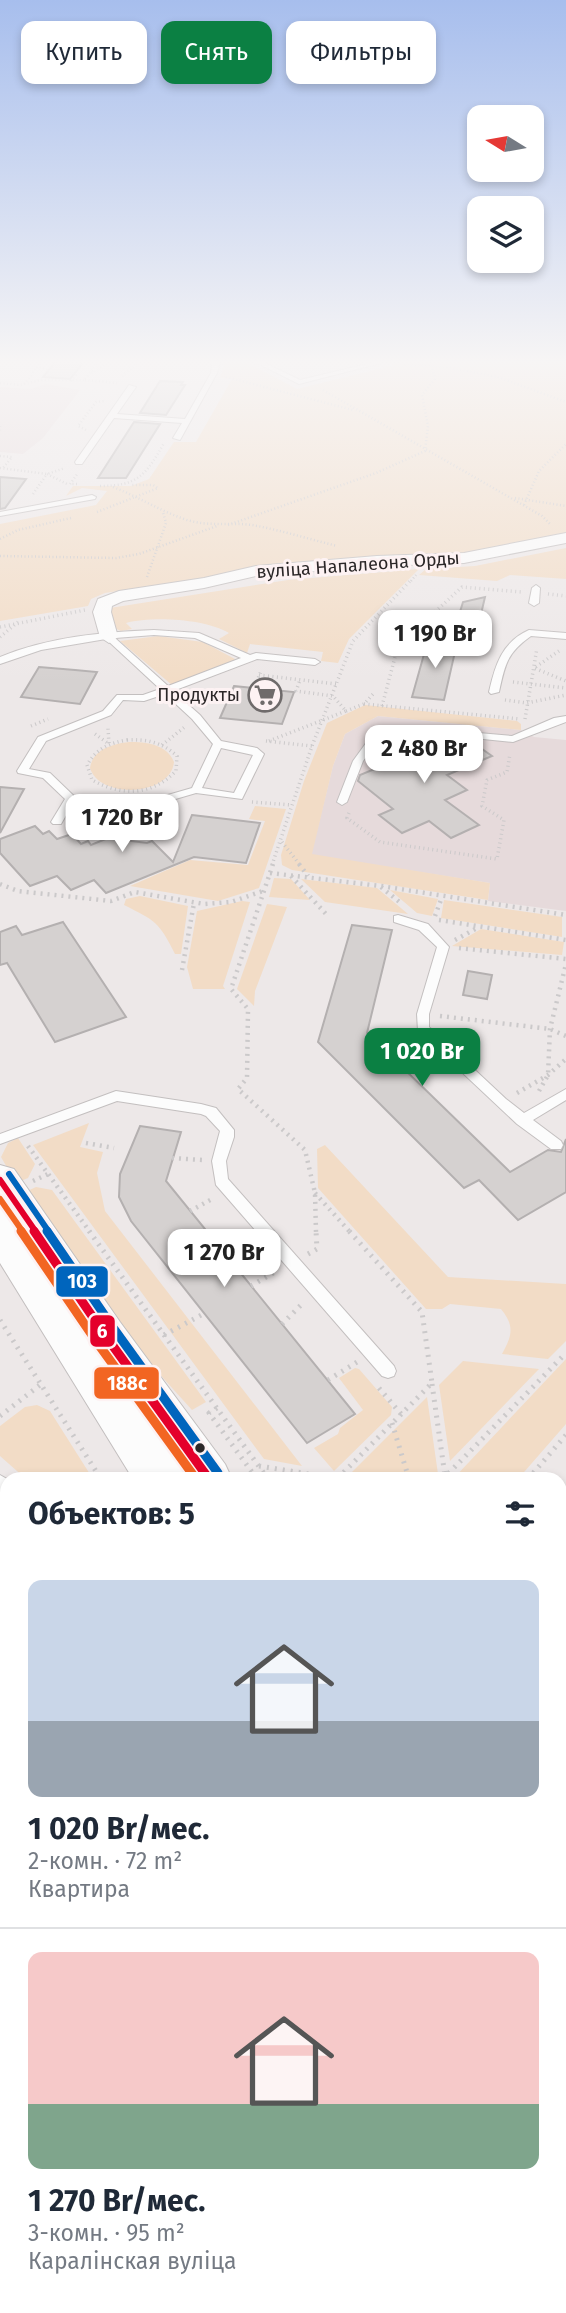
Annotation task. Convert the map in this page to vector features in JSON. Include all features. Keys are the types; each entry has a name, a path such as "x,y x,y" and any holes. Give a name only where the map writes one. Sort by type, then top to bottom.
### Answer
{"main road":[{"path":"0,1180 105,1335 204,1472"},
{"path":"0,1229 155,1472"}],"street":[{"name":"вуліца Напалеона Орды","path":"109,637 102,612 104,603 110,598 204,583 256,571 377,561 464,558 565,538"}],"lane":[{"path":"0,514 92,497"},
{"path":"0,661 12,654 43,645 152,631 181,632 215,641 250,659"},
{"path":"494,692 502,656 533,631 566,636"},
{"path":"109,637 196,718 218,744 253,750 259,754 238,797 196,790 151,803 134,811 121,830"},
{"path":"57,822 71,798 46,775 22,771 42,739 107,713 120,696 144,698 256,656 315,662"},
{"path":"342,802 358,761 373,741 403,728 513,739 566,719"},
{"path":"196,790 218,744"},
{"path":"397,919 419,922 430,930 443,947 423,1014 423,1028 501,1102 556,1145"},
{"path":"523,1120 566,1094"},
{"path":"0,1139 116,1096 211,1112 227,1130 228,1137 219,1161 221,1181 388,1371"}],"path":[{"path":"1,468 47,474 66,467"},
{"path":"228,525 389,467"},
{"path":"454,467 542,516 565,538"},
{"path":"524,505 542,467"},
{"path":"32,495 47,474"},
{"path":"108,486 137,496 145,504 163,512 217,526"},
{"path":"510,498 566,506"},
{"path":"142,592 166,523 163,512"},
{"path":"0,556 93,560 139,554 217,526 250,525 352,548 377,561"},
{"path":"251,1286 317,1249 315,1193 305,1150 238,1088 247,1078 248,1009 230,989 282,842 312,746 324,722 353,641 424,567"},
{"path":"382,706 398,646 462,587 566,596"},
{"path":"0,627 84,610"},
{"path":"0,637 20,621"},
{"path":"364,704 525,719 534,668 533,631"},
{"path":"534,668 566,646"},
{"path":"534,668 566,681"},
{"path":"259,675 336,684"},
{"path":"300,680 296,691 333,696 346,711"},
{"path":"497,680 566,688"},
{"path":"266,741 324,722 364,704 374,693"},
{"path":"527,703 566,695"},
{"path":"162,745 196,718"},
{"path":"342,802 349,810 347,818 380,842 497,859 504,820 482,806 487,780 507,772 513,739"},
{"path":"136,740 162,745 177,757 178,764 171,778 162,784 133,792 111,789 93,780 87,765 91,757 109,744 136,740"},
{"path":"254,740 312,746"},
{"path":"87,788 93,780"},
{"path":"238,797 245,801 292,805"},
{"path":"83,806 134,811"},
{"path":"282,842 309,877"},
{"path":"271,873 566,915"},
{"path":"291,875 326,914"},
{"path":"0,884 18,891 111,901 135,892 194,903 221,904 263,891"},
{"path":"182,970 194,903"},
{"path":"435,919 566,940"},
{"path":"443,947 478,926"},
{"path":"443,947 566,961 566,972 550,1029 548,1075"},
{"path":"423,1014 550,1029 566,1036"},
{"path":"501,1102 548,1075 566,1059"},
{"path":"19,1132 263,1472"},
{"path":"86,1143 114,1148"},
{"path":"190,1211 220,1194"},
{"path":"237,1269 268,1250"},
{"path":"282,1324 306,1299"},
{"path":"164,1335 205,1313"},
{"path":"0,1321 96,1472"},
{"path":"450,1472 566,1353"},
{"path":"328,1380 357,1362"},
{"path":"432,1383 443,1472"},
{"path":"0,1416 40,1385"},
{"path":"217,1408 209,1413 252,1472"},
{"path":"392,1423 407,1472"},
{"path":"534,1472 566,1435"},
{"path":"259,1466 296,1472"}],"shaded area":[{"path":"157,467 566,467 566,534 461,554 220,575 105,593 91,599 88,606 0,621 0,524 96,505 107,491 82,488 66,496 73,486 131,486 149,479"},
{"path":"566,548 566,579 510,575 497,581 419,575 426,569 475,566"},
{"path":"419,569 349,639 338,663 321,661 323,652 250,644 247,653 219,639 229,633 193,622 164,619 137,621 126,623 132,629 121,631 114,628 110,608 288,580"},
{"path":"158,636 203,642 235,659 172,685 120,641"},
{"path":"365,705 517,721 521,724 521,730 378,716 345,734 333,766 312,854 490,883 488,900 292,870 282,865 281,855 304,781 327,723"},
{"path":"378,716 521,730 534,737 566,740 566,911 488,901 490,883 311,855 333,766 345,734"},
{"path":"129,742 149,744 166,751 174,762 170,773 161,782 135,790 107,785 96,778 90,768 95,756 110,746"},
{"path":"255,806 286,809 259,888 218,901 130,886 190,860 248,865 265,821 249,819"},
{"path":"274,878 291,879 310,900 269,897"},
{"path":"301,879 377,888 408,914 325,902"},
{"path":"390,890 438,899 432,916 417,913"},
{"path":"140,896 188,906 181,954 175,954 156,924 124,905 126,899"},
{"path":"444,900 562,917 562,937 441,918"},
{"path":"242,901 250,902 223,986 225,989 193,989 187,967 197,911"},
{"path":"267,904 287,907 255,991 254,1006 237,989"},
{"path":"481,929 564,942 562,955 452,946"},
{"path":"89,1123 80,1147 103,1152 97,1173 105,1211 302,1466 264,1459 33,1145"},
{"path":"18,1138 35,1164 28,1178 16,1183 1,1157 8,1143"},
{"path":"325,1145 448,1277 566,1284 566,1341 548,1359 502,1354 508,1342 510,1326 501,1309 450,1304 442,1309 426,1309 318,1188 317,1149"},
{"path":"36,1187 52,1190 206,1402 192,1410 116,1326 23,1193"},
{"path":"566,1359 566,1424 524,1472 460,1472"},
{"path":"463,1361 539,1369 450,1461 439,1385"},
{"path":"355,1368 359,1369 392,1407 391,1415 334,1471 314,1448 338,1434 340,1428 363,1410 339,1378"},
{"path":"427,1397 438,1472 352,1472"},
{"path":"37,1405 50,1411 89,1472 18,1472 0,1456 0,1426 25,1407"}],"building":[{"path":"105,467 133,467 126,478 98,478"},
{"path":"0,477 26,479 5,508 0,509"},
{"path":"485,597 474,644 447,642 454,614 459,615 463,602"},
{"path":"428,640 457,643 444,700 412,697"},
{"path":"39,667 97,672 80,704 21,697"},
{"path":"234,686 294,692 282,724 220,718"},
{"path":"419,735 444,750 469,740 492,756 447,775 467,790 445,800 479,825 451,838 429,821 402,833 379,815 393,809 358,781 360,775 406,756 392,746"},
{"path":"0,787 24,789 0,833"},
{"path":"192,815 260,823 246,863 194,857 106,893 94,880 71,890 57,876 30,886 0,853 0,839 35,826 43,834 49,831 57,839 72,834 81,844 88,841 91,845 108,838 147,843 152,841 173,862"},
{"path":"63,922 126,1017 55,1042 7,963 0,965 0,932 16,926 22,935"},
{"path":"352,925 392,930 367,1033 510,1172 548,1150 561,1152 566,1139 566,1192 518,1220 479,1180 464,1188 318,1042"},
{"path":"468,971 492,975 487,999 463,995"},
{"path":"140,1126 181,1132 166,1181 355,1414 307,1443 131,1221 119,1197 120,1174"}],"transit line":[{"name":"103","path":"9,1174 114,1329 217,1472"},
{"name":"6","path":"0,1180 105,1335 204,1472"},
{"name":"188с","path":"0,1199 96,1341 191,1472"}],"place":[{"name":"Продукты","path":"265,695"}]}
